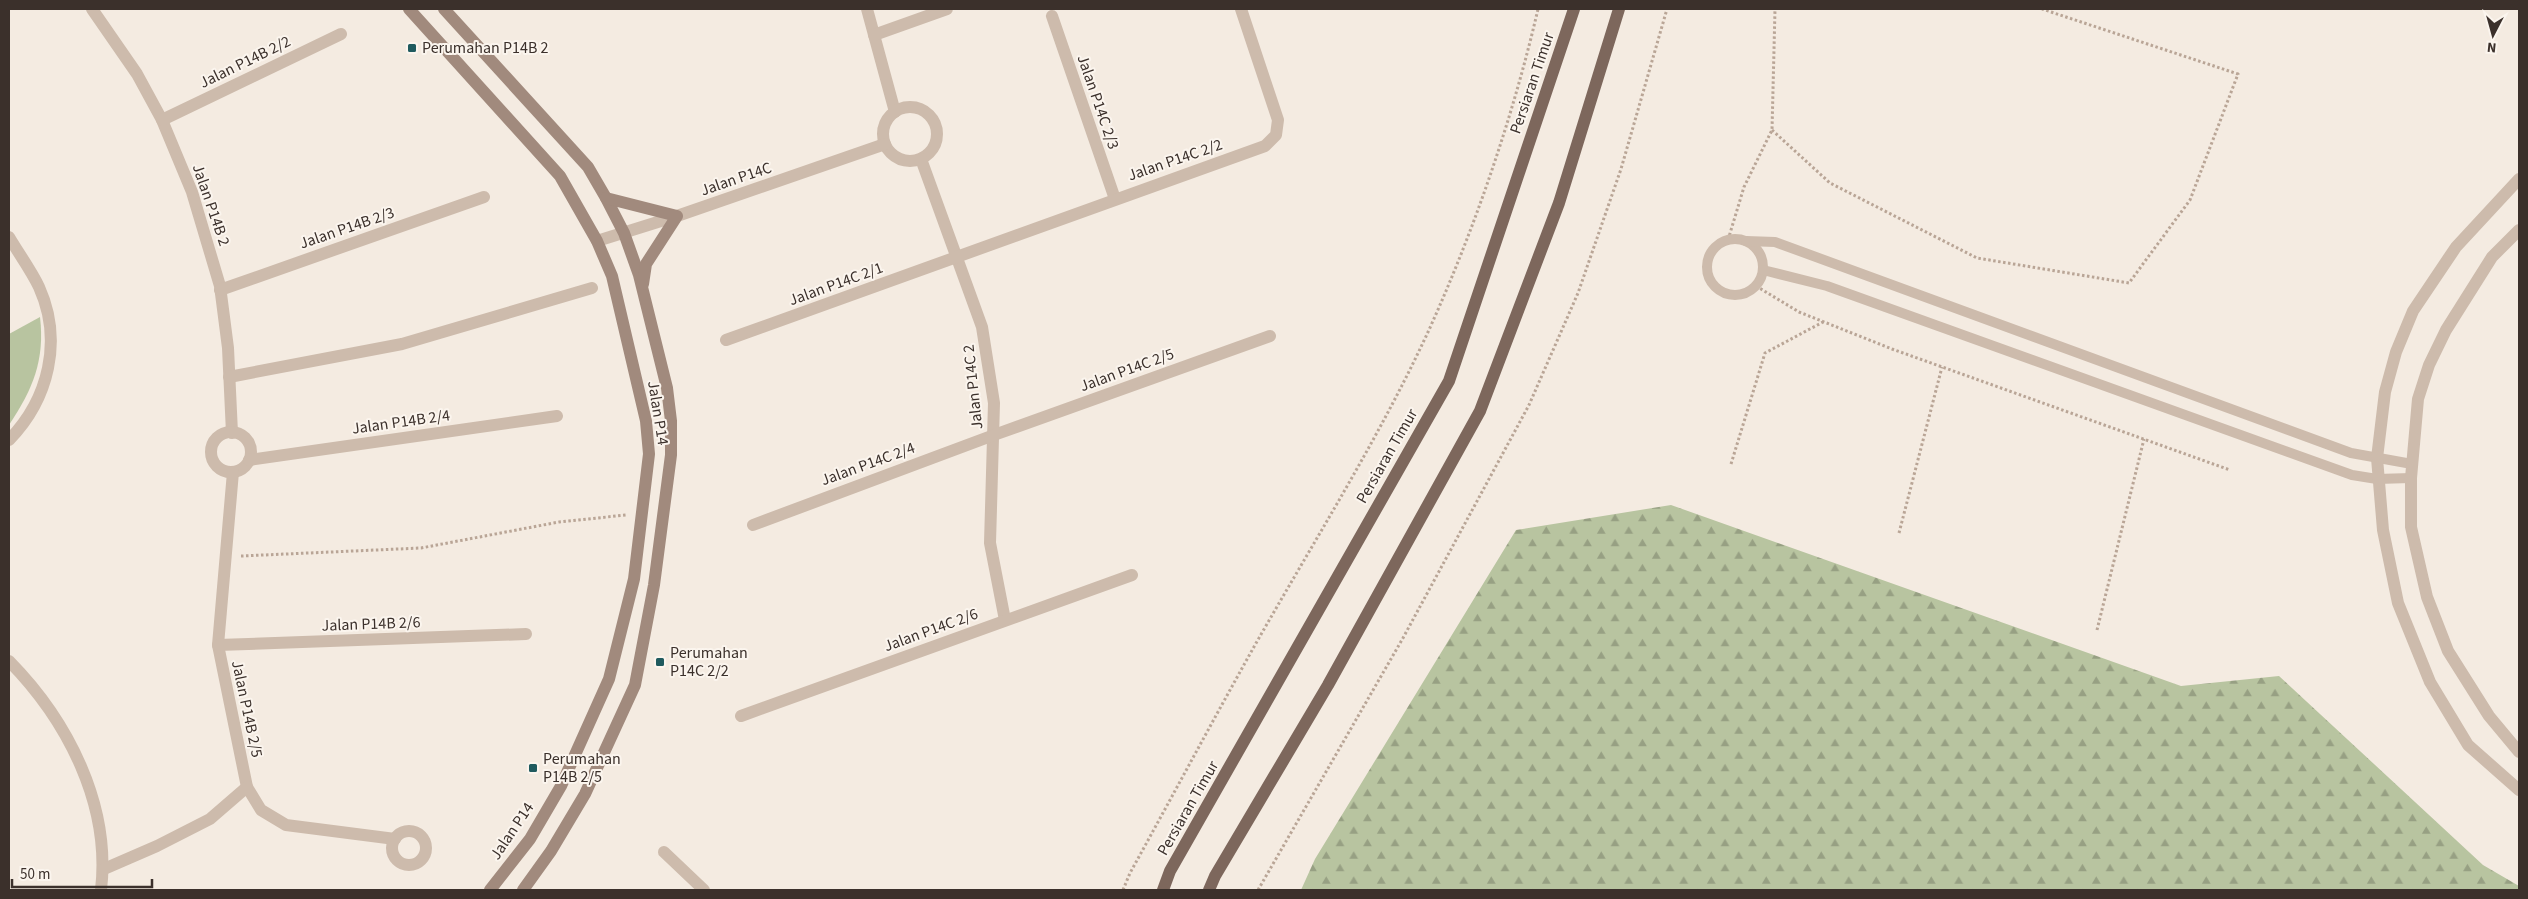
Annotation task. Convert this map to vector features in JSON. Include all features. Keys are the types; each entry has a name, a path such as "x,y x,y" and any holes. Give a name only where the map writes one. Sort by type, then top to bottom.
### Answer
{"main road":[{"name":"Jalan P14","path":"409,9 560,176 598,241 612,276 646,421 648,454 634,579 608,679 591,724 562,786 530,839 490,890"},
{"name":"Jalan P14","path":"444,9 588,167 606,198 624,233 639,275 667,388 671,421 671,455 654,585 635,685 585,794 551,851 523,890"},
{"name":"Persiaran Timur","path":"1163,890 1170,872 1448,381 1574,9"},
{"path":"1209,890 1215,876 1328,685 1480,411 1559,203 1619,9"},
{"path":"606,198 677,216 646,264 642,292"}],"street":[{"name":"Jalan P14B 2","path":"92,9 137,74 162,120 192,192 220,290 229,377 232,433"},
{"path":"867,9 895,112"},
{"path":"874,35 947,9"},
{"name":"Jalan P14C 2/2","path":"957,258 1265,146 1276,135 1278,120 1241,9"},
{"name":"Jalan P14C 2/3","path":"1052,16 1115,199"},
{"name":"Jalan P14B 2/2","path":"162,120 341,34"},
{"path":"912,108 928,115 936,130 934,147 921,159 904,161 889,152 885,144 884,126 895,112 912,108"},
{"name":"Jalan P14C","path":"598,241 677,216 885,144"},
{"name":"Jalan P14C 2","path":"921,159 982,327 994,402 990,543 1005,620"},
{"path":"2519,179 2456,247 2413,312 2396,352 2385,392 2376,458 2382,530 2398,603 2430,682 2468,745 2519,790"},
{"name":"Jalan P14B 2/3","path":"220,290 484,197"},
{"path":"2519,230 2492,257 2446,330 2429,365 2418,399 2411,478 2412,527 2427,597 2448,651 2488,716 2519,752"},
{"path":"9,237 38,286 47,310 52,336 50,363 40,394 30,416 9,440"},
{"name":"Jalan P14C 2/1","path":"726,340 957,258"},
{"path":"229,377 402,344 592,288"},
{"name":"Jalan P14C 2/5","path":"994,435 1270,336"},
{"name":"Jalan P14B 2/4","path":"249,460 557,416"},
{"path":"232,433 242,436 247,441 250,446 249,460 245,466 233,472 227,472 216,465 211,454 211,448 218,438 232,433"},
{"name":"Jalan P14C 2/4","path":"753,525 994,435"},
{"name":"Jalan P14B 2/5","path":"233,472 218,645 247,787 261,810 286,826 395,839"},
{"name":"Jalan P14C 2/6","path":"741,716 1132,575"},
{"name":"Jalan P14B 2/6","path":"218,645 526,634"},
{"path":"9,661 42,700 68,740 89,784 100,824 104,869 101,890"},
{"path":"104,869 157,846 210,819 247,787"},
{"path":"664,852 704,890"}],"lane":[{"path":"1746,241 1759,253 1763,270 1756,286 1741,295 1723,293 1710,282 1706,264 1713,248 1728,240 1775,242 2351,453 2412,464"},
{"path":"1763,270 1827,286 2352,475 2377,479 2411,478"}],"path":[{"path":"1122,890 1250,654 1371,444 1427,333 1471,226 1524,72 1538,9"},
{"path":"1258,890 1408,630 1529,405 1578,293 1622,169 1667,9"},
{"path":"1728,240 1744,187 1772,130 1775,9"},
{"path":"1772,130 1830,183 1977,258 2128,282 2190,200 2238,74 2042,9"},
{"path":"1756,286 1799,312 1824,322 1942,367 2230,470"},
{"path":"1731,464 1765,353 1824,322"},
{"path":"1899,533 1942,367"},
{"path":"2097,630 2144,439"},
{"path":"225,556 421,548 559,522 616,514"}],"green space":[{"path":"40,317 41,347 39,361 25,399 9,425 9,334"},
{"path":"1671,505 2181,686 2279,676 2483,865 2519,886 2519,890 1301,890 1315,859 1516,530"}],"place":[{"name":"Perumahan P14B 2","path":"412,48"},
{"name":"Perumahan P14C 2/2","path":"660,662"},
{"name":"Perumahan P14B 2/5","path":"533,768"}]}
